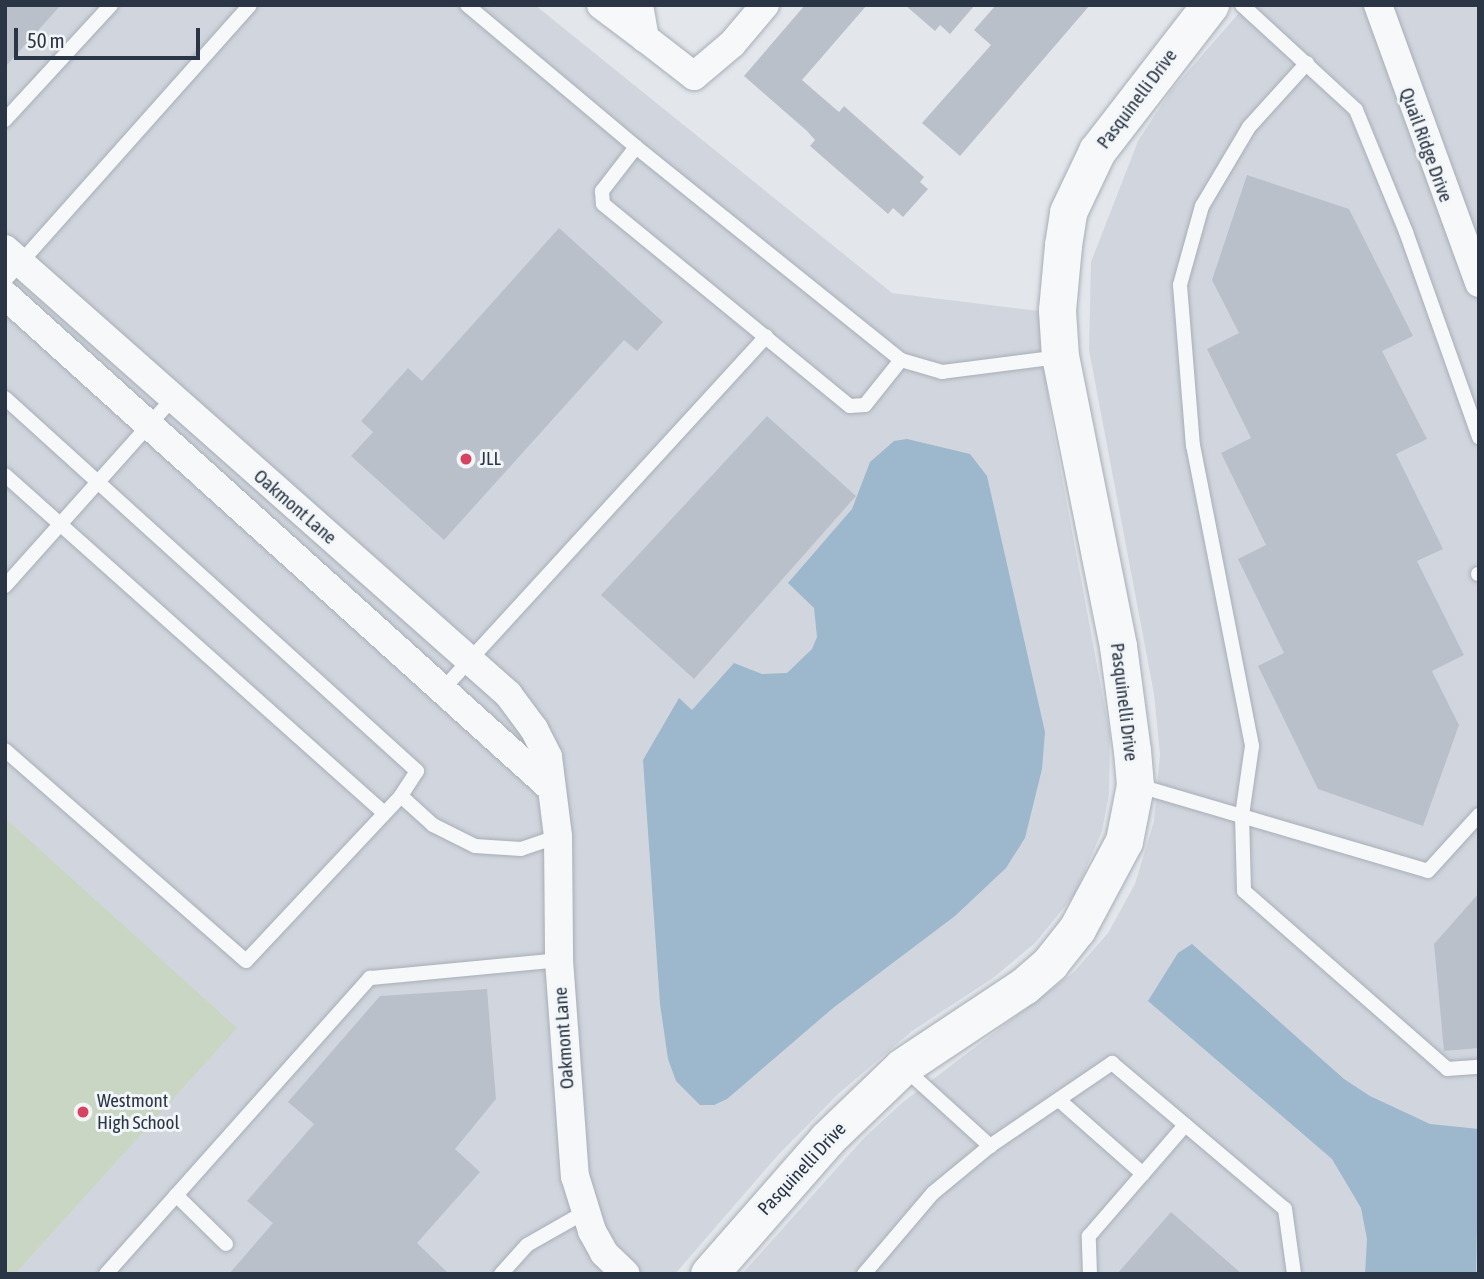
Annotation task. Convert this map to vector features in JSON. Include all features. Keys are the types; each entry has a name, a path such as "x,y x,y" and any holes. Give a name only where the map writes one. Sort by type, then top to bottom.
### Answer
{"street":[{"path":"601,5 694,76 732,44 765,5"},
{"path":"639,5 645,37"},
{"name":"Pasquinelli Drive","path":"709,1274 827,1139 902,1066 1024,986 1050,963 1102,886 1124,841 1135,785 1118,646 1060,357 1057,310 1063,245 1068,212 1080,184 1113,125 1210,5"},
{"name":"Quail Ridge Drive","path":"1378,5 1479,283"},
{"name":"Oakmont Lane","path":"10,264 172,399 508,694 534,729 548,757 558,836 559,960 572,1147 585,1212 604,1253 626,1274"},
{"name":"Oakmont Lane","path":"5,295 550,786"}],"lane":[{"path":"6,117 111,5"},
{"path":"10,264 250,5"},
{"path":"467,5 636,146 901,360 942,372 1060,357"},
{"path":"1242,5 1356,110 1406,232 1479,437"},
{"path":"1307,63 1249,127 1202,206 1180,285 1193,445 1252,746 1242,815 1244,891 1447,1069 1479,1067"},
{"path":"636,146 602,191 603,204 850,406 865,405 901,360"},
{"path":"443,688 766,336"},
{"path":"5,398 99,480 416,771 401,796 383,812 246,961 5,750"},
{"path":"5,586 172,399"},
{"path":"5,475 383,812"},
{"path":"1135,785 1428,871 1479,815"},
{"path":"401,796 433,825 475,846 521,849 558,836"},
{"path":"106,1274 370,978 559,960"},
{"path":"864,1274 933,1193 990,1146 1112,1063 1285,1209 1294,1274"},
{"path":"902,1066 990,1146"},
{"path":"1059,1100 1143,1174"},
{"path":"1090,1274 1090,1236 1185,1125"},
{"path":"176,1195 226,1244"},
{"path":"501,1274 527,1245 585,1212"}],"shaded area":[{"path":"5,5 535,5 892,293 1039,311 1050,413 1110,735 1109,794 1102,831 1075,894 1035,943 993,978 912,1031 838,1094 779,1154 675,1274 5,1274"},
{"path":"1246,5 1479,5 1479,1274 742,1274 864,1138 903,1102 1074,972 1108,933 1135,884 1154,821 1160,755 1154,694 1089,350 1091,262 1138,141 1170,92"}],"green space":[{"name":"Westmont High School","path":"5,818 237,1028 15,1274 5,1274"}],"water":[{"path":"907,439 970,454 987,476 1045,732 1042,769 1025,838 1006,868 955,916 833,1008 727,1099 714,1105 700,1105 676,1081 668,1059 660,1004 643,760 679,698 692,710 734,663 762,674 787,673 812,649 817,637 814,608 788,583 852,509 870,462 894,441"},
{"path":"1192,944 1344,1079 1370,1096 1430,1124 1479,1129 1476,1274 1365,1274 1367,1239 1361,1208 1332,1159 1148,1001 1178,953"}],"building":[{"path":"5,5 61,5 5,67"},
{"path":"805,5 867,5 802,80 839,112 844,106 924,177 920,182 928,189 903,217 893,208 888,214 810,146 815,140 807,131 744,76"},
{"path":"905,5 975,5 950,34 940,25 935,31"},
{"path":"996,5 1090,5 960,156 922,123 991,45 974,30"},
{"path":"1247,175 1349,209 1413,336 1382,351 1427,439 1396,454 1443,549 1417,561 1464,655 1432,671 1459,725 1423,826 1318,789 1258,666 1284,653 1238,559 1266,545 1221,453 1251,438 1207,349 1239,333 1212,280"},
{"path":"559,228 663,322 637,351 624,340 444,540 351,456 373,432 361,421 408,368 422,381"},
{"path":"767,416 856,496 694,679 601,595"},
{"path":"1479,893 1479,1048 1444,1051 1434,944"},
{"path":"487,989 496,1099 455,1149 480,1172 417,1243 449,1274 229,1274 273,1223 247,1201 314,1124 288,1102 380,996"},
{"path":"1171,1212 1242,1274 1117,1274"}],"place":[{"name":"JLL","path":"466,459"},
{"name":"Westmont High School","path":"83,1112"}]}
